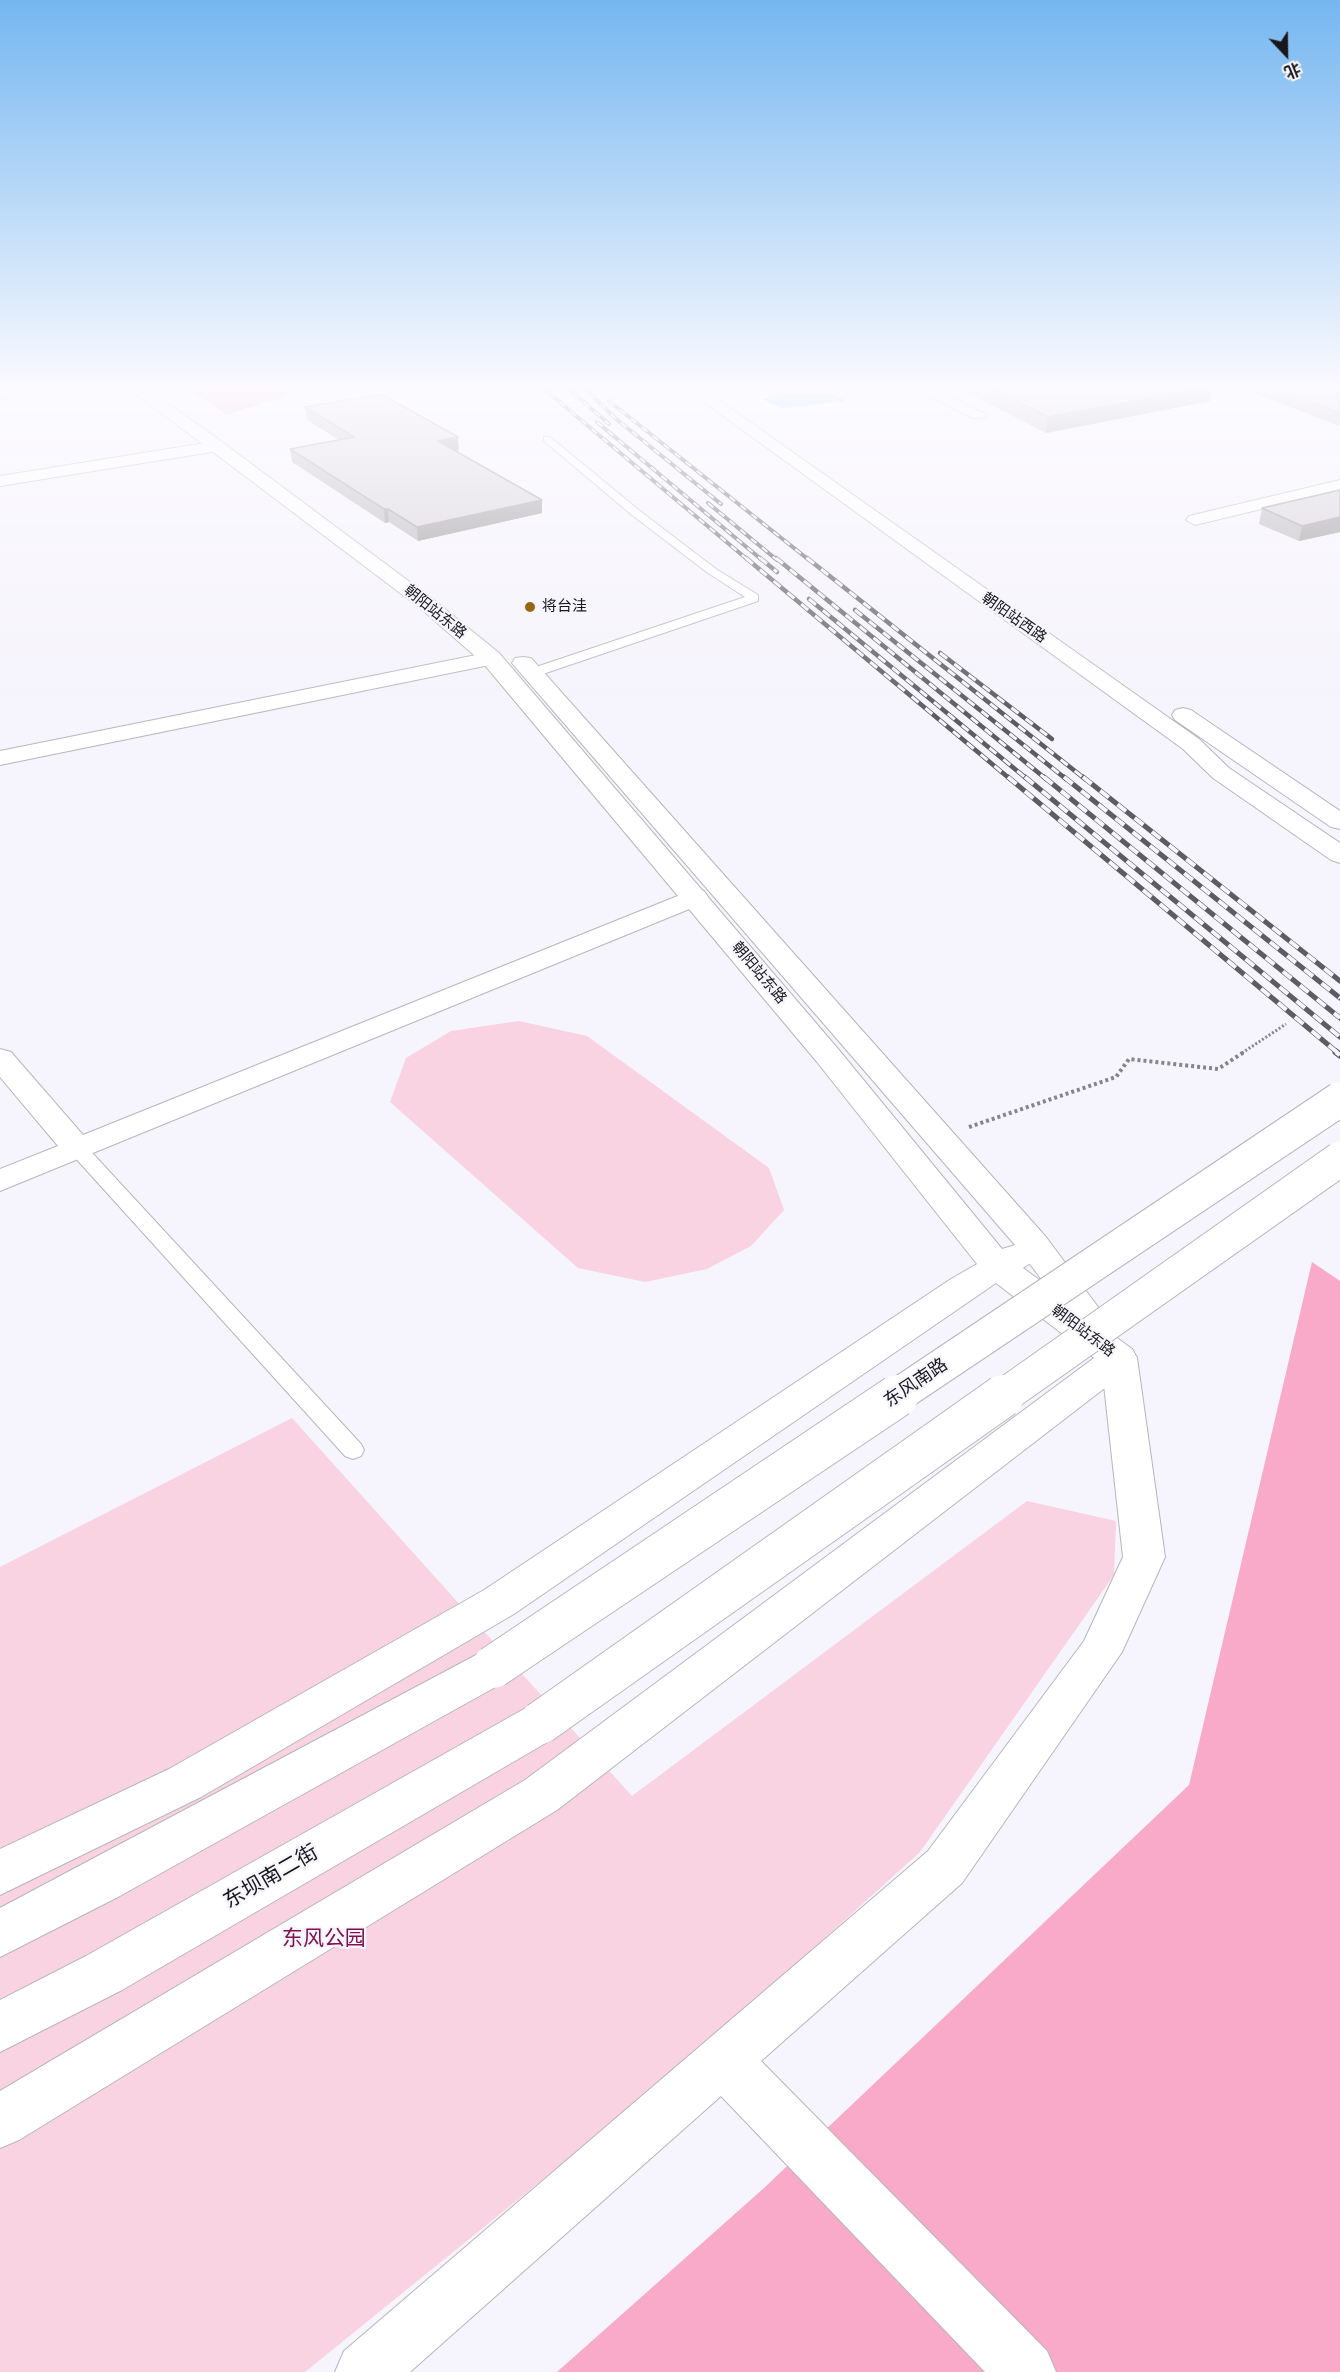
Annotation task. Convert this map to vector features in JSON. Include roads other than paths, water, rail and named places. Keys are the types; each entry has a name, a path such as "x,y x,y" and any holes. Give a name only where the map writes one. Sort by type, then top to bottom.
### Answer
{"main road":[{"name":"朝阳站东路","path":"282,495 427,604 491,658 828,1056 998,1267 1119,1358"},
{"name":"朝阳站东路","path":"309,495 444,590 473,614 532,673 1034,1245 1119,1358"},
{"name":"朝阳站西路","path":"841,495 1191,744 1221,773 1340,855"},
{"name":"朝阳站西路","path":"865,495 1340,822"},
{"path":"1195,520 1300,495"},
{"path":"0,758 491,658"},
{"path":"0,1181 694,897"},
{"path":"0,1058 76,1148"},
{"name":"东风南路","path":"0,1934 493,1667 1340,1099"},
{"name":"东坝南二街","path":"0,2027 104,1973 540,1723 1340,1159"},
{"path":"0,1873 185,1783 499,1602 963,1287 1034,1245"},
{"path":"0,2121 542,1795 1119,1358 1144,1557 1100,1652 945,1867 365,2372"},
{"path":"723,2060 1026,2372"}],"lane":[{"path":"532,673 754,598 712,571 614,495"},
{"path":"76,1148 352,1450"}],"railway":[{"path":"670,495 748,560"},
{"path":"684,495 762,560"},
{"path":"710,495 721,504"},
{"path":"727,495 809,560"},
{"path":"708,503 777,560"},
{"path":"746,558 1010,779"},
{"path":"760,558 777,572"},
{"path":"776,558 1046,779"},
{"path":"807,558 1085,779"},
{"path":"809,599 1027,779"},
{"path":"855,610 1066,779"},
{"path":"940,653 1052,739"},
{"path":"1008,777 1338,1053"},
{"path":"1025,777 1340,1037"},
{"path":"1044,777 1340,1018"},
{"path":"1064,777 1340,998"},
{"path":"1083,777 1340,981"},
{"path":"1336,1052 1340,1055"}],"place":[{"name":"将台洼","path":"530,607"}],"park label":[{"name":"东风公园","path":"324,1939"}]}
